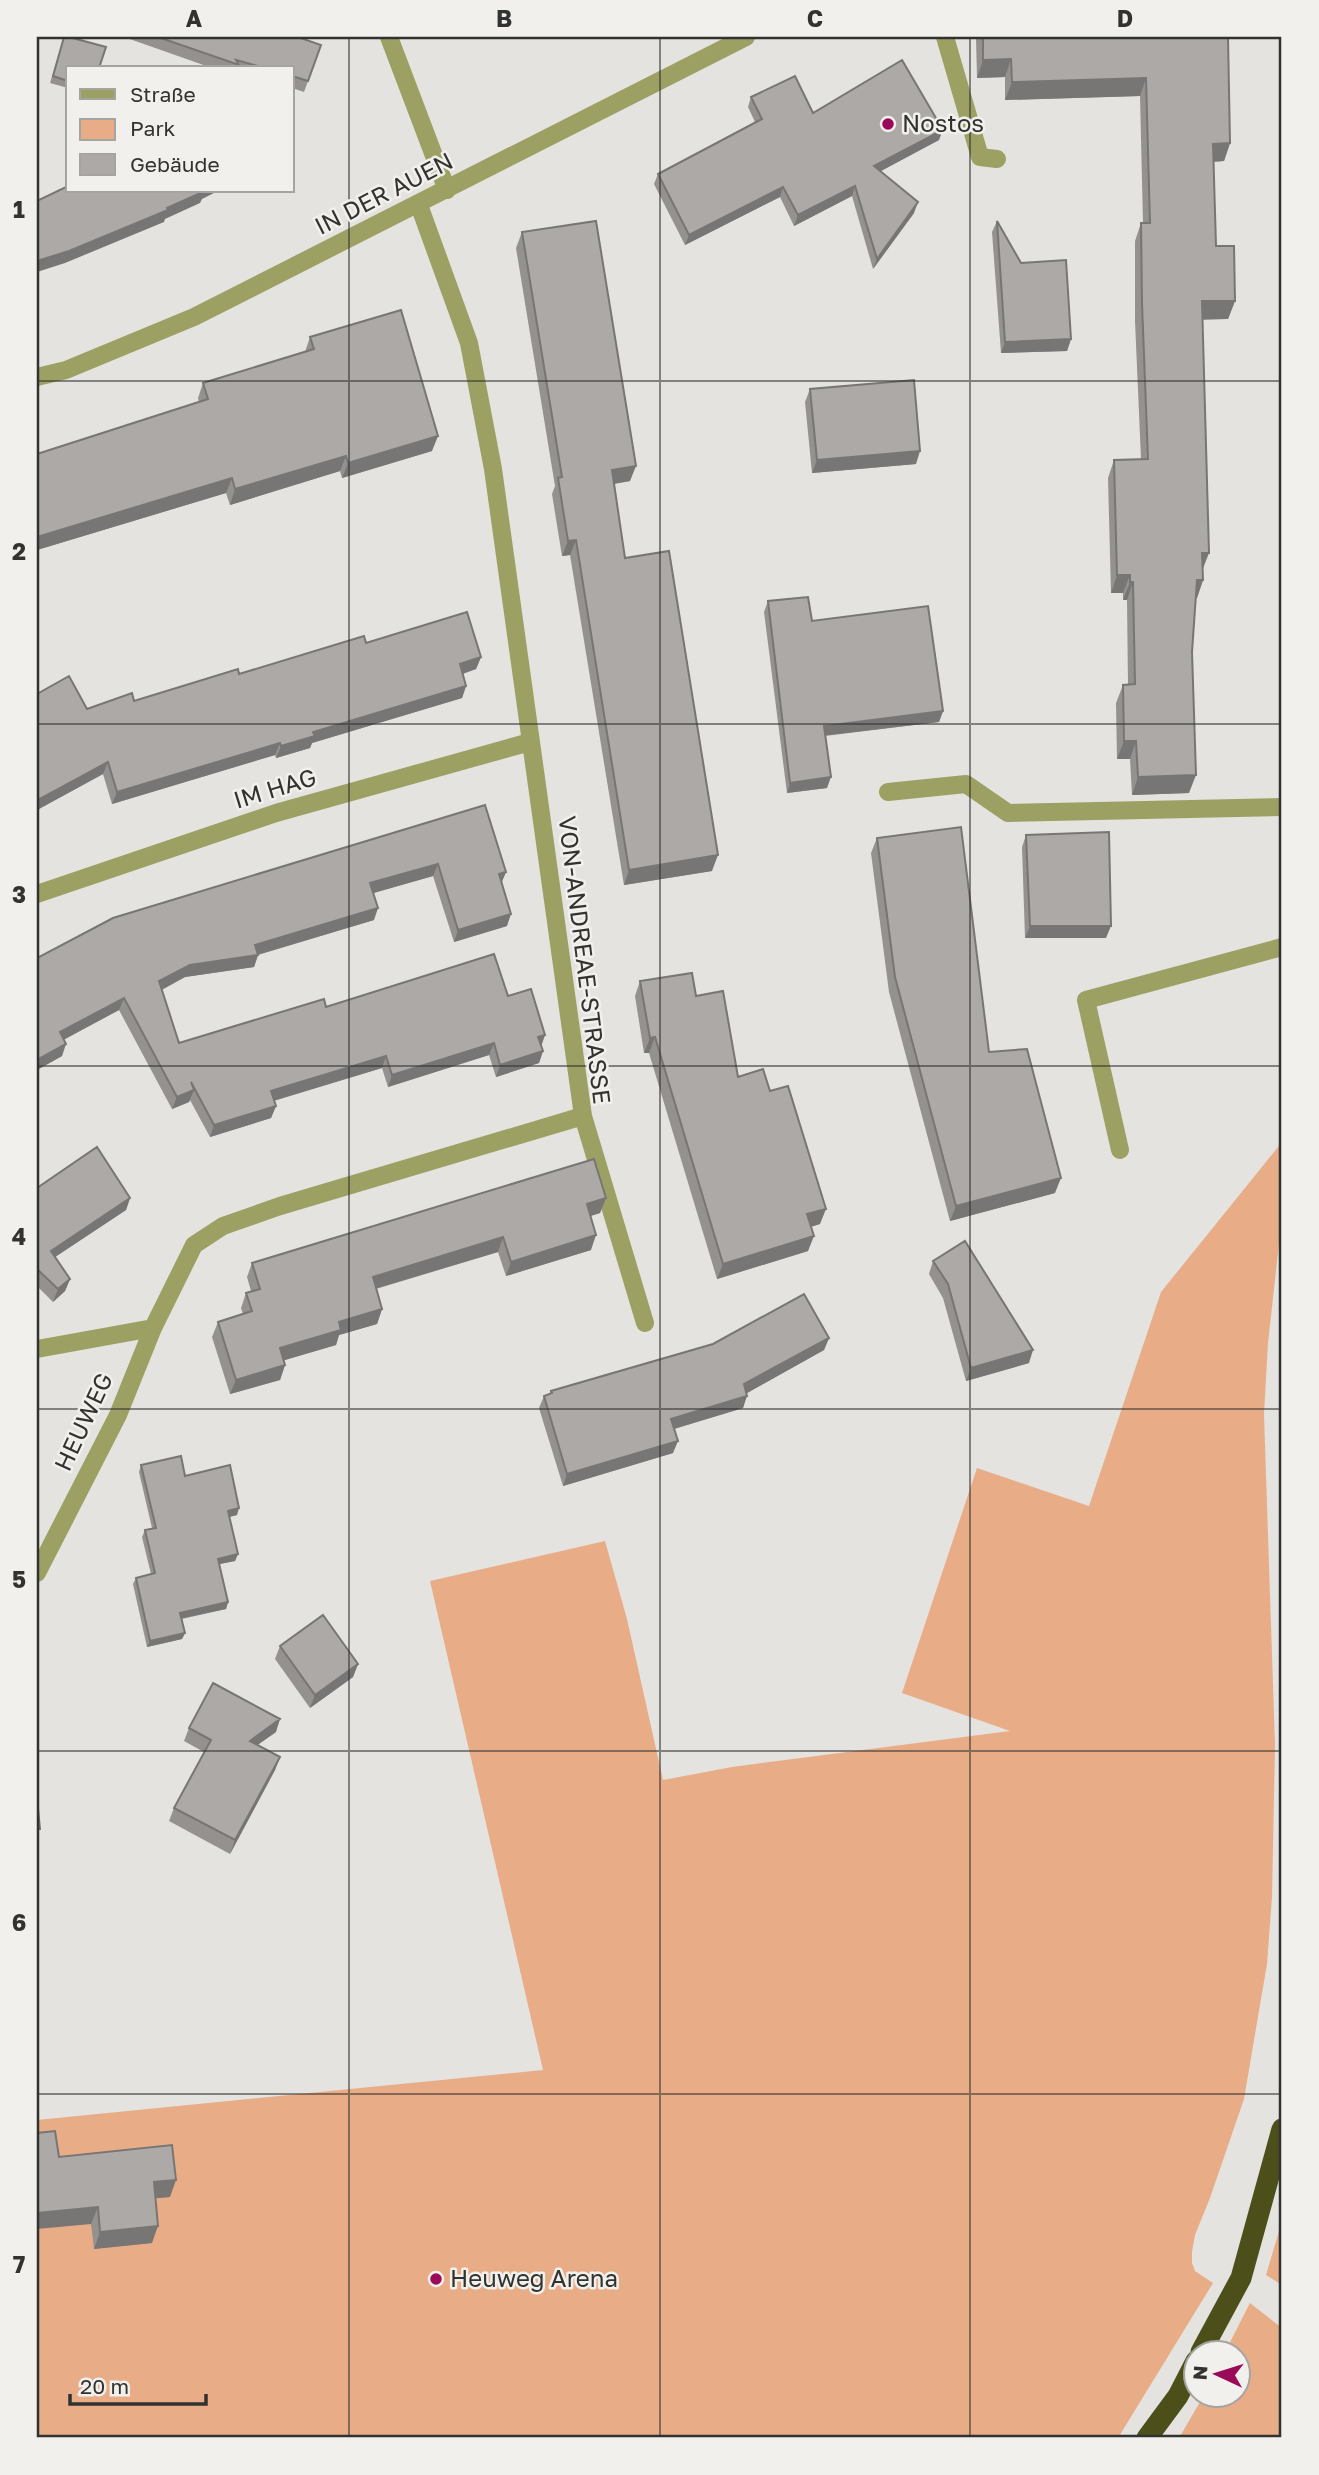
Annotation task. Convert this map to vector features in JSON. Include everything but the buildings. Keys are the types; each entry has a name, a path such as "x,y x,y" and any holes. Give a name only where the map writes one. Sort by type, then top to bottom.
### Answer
{"highway":[{"path":"1209,2338 1241,2278 1282,2129"},
{"path":"1147,2438 1182,2388"}],"street":[{"path":"389,37 447,190"},
{"name":"IN DER AUEN","path":"37,377 66,370 194,317 746,37"},
{"path":"945,37 979,156 997,159"},
{"name":"VON-ANDREAE-STRASSE","path":"153,1328 194,1245 223,1226 293,1202 583,1116 493,470 469,342 419,205"},
{"name":"IM HAG","path":"37,894 276,813 530,742"},
{"path":"888,792 966,784 1008,813 1282,807"},
{"path":"1120,1150 1086,1000 1282,947"},
{"path":"583,1116 645,1323"},
{"path":"37,1349 153,1328"},
{"name":"HEUWEG","path":"37,1573 118,1415 153,1328"}],"green space":[{"path":"1282,1142 1282,1217 1268,1343 1264,1414 1275,1745 1272,1897 1267,1964 1244,2099 1195,2235 1192,2252 1195,2271 1213,2283 1118,2438 37,2438 37,2120 543,2070 430,1581 605,1541 627,1619 663,1780 732,1767 1010,1731 902,1693 977,1468 1089,1506 1161,1292"},
{"path":"1282,2221 1282,2285 1266,2275"},
{"path":"1250,2303 1282,2328 1282,2438 1179,2438 1196,2408 1252,2408 1252,2338 1232,2338"}],"place":[{"name":"Nostos","path":"888,124"},
{"name":"Heuweg Arena","path":"436,2279"}]}
